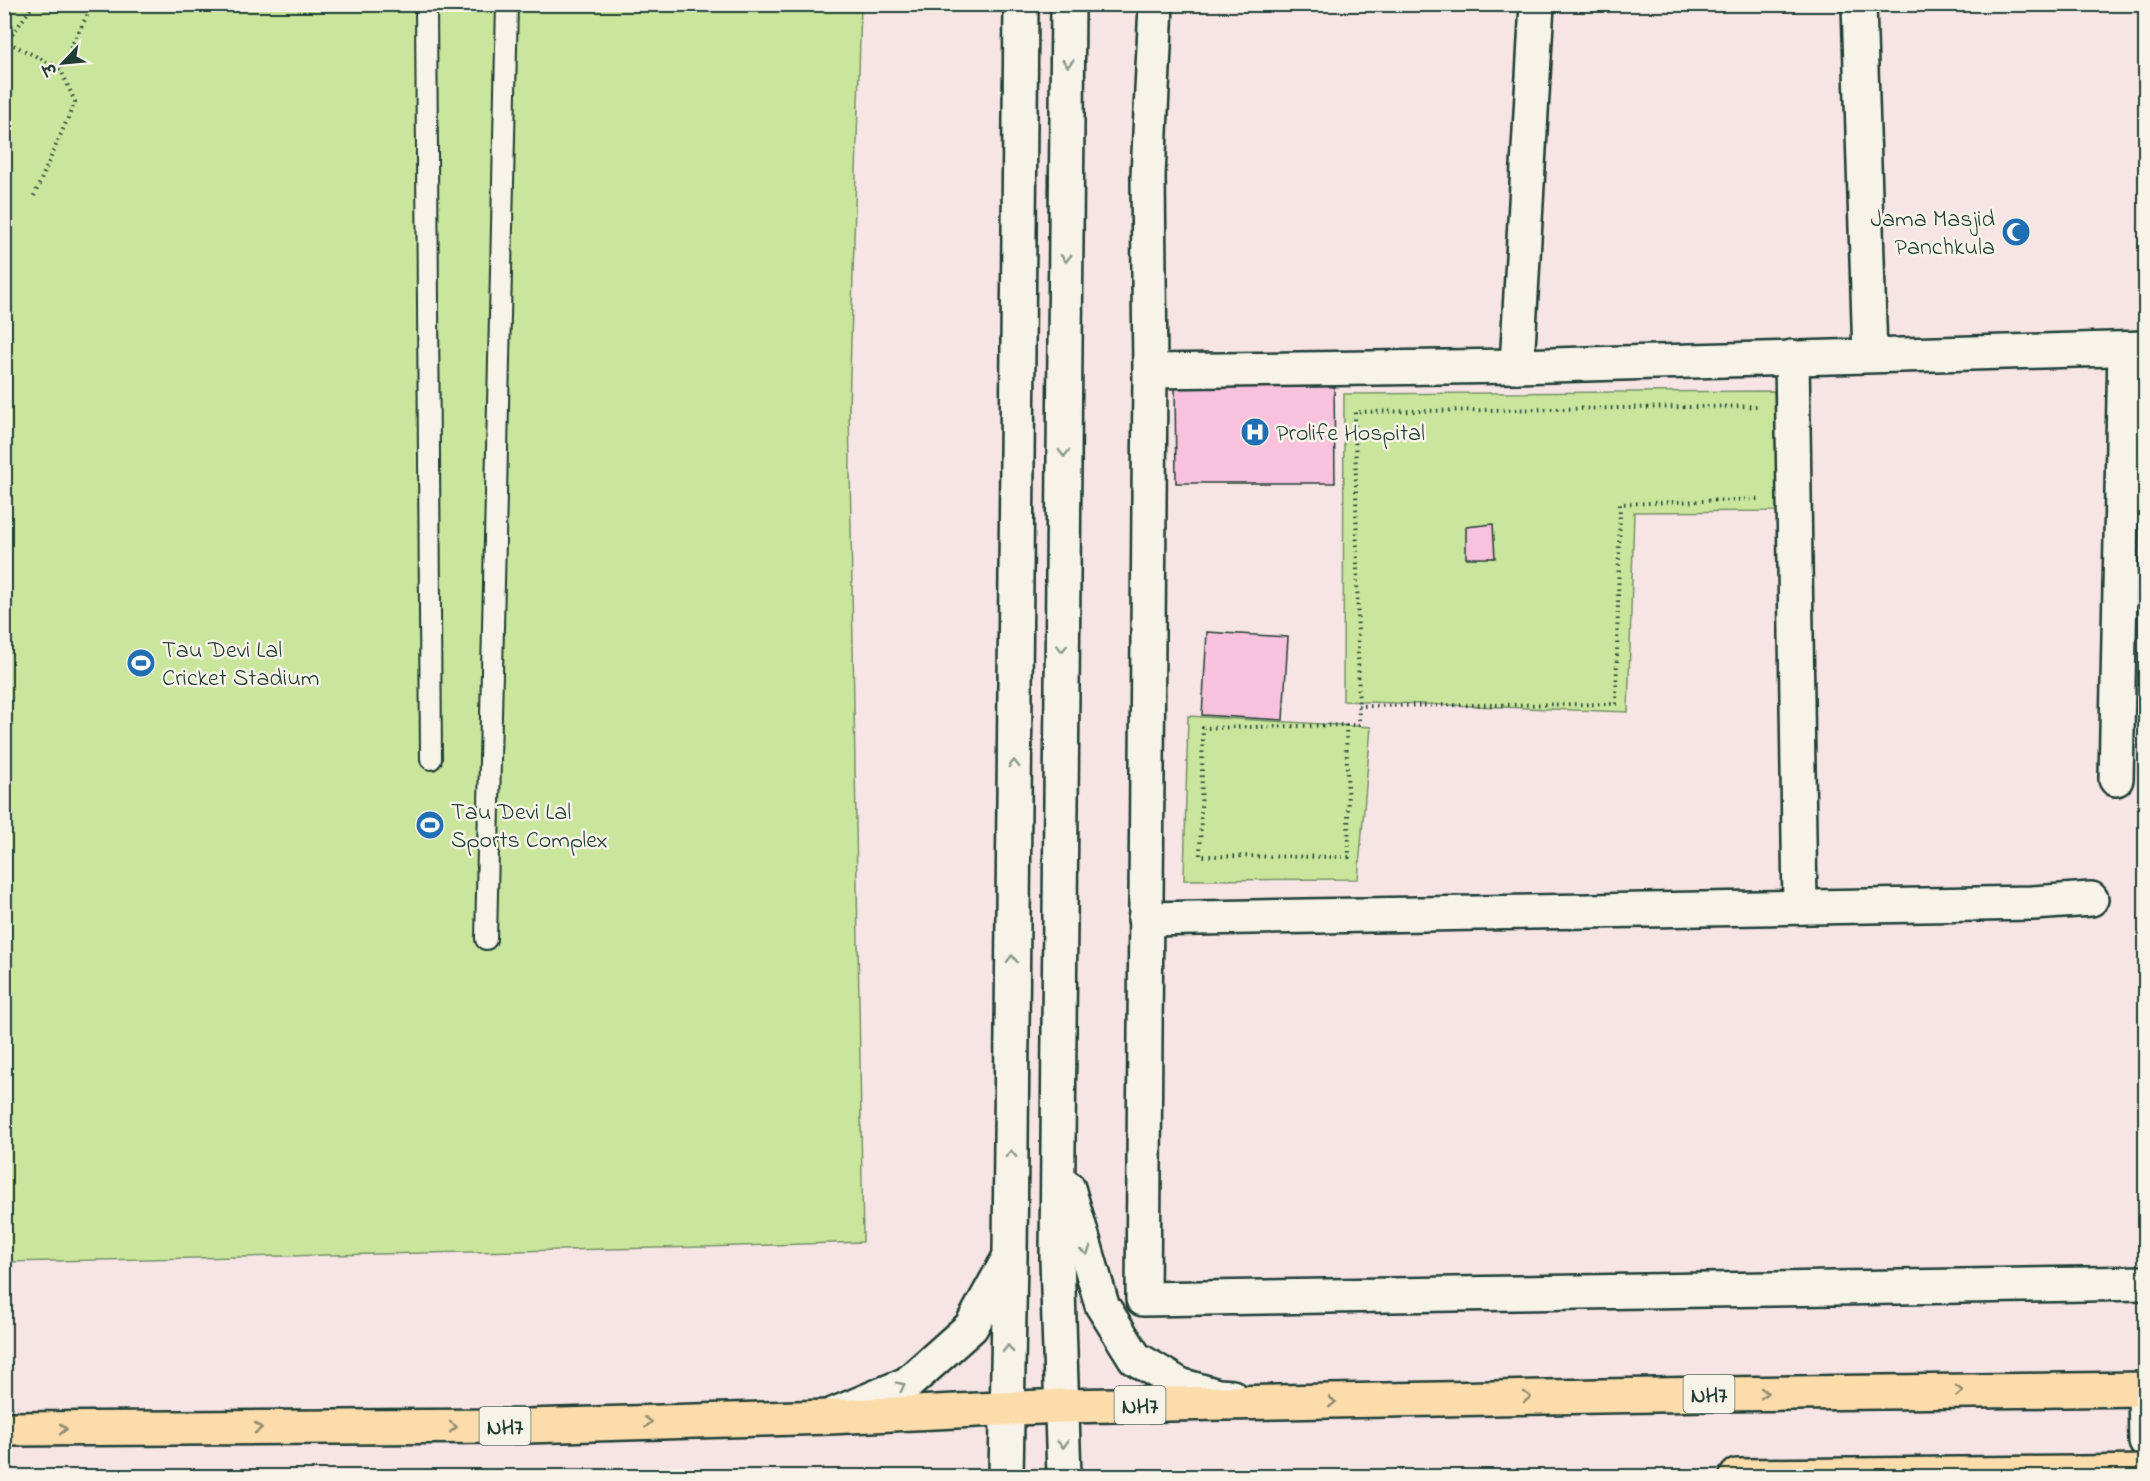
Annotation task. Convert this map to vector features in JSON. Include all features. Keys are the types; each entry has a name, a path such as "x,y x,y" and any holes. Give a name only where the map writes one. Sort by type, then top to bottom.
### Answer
{"highway":[{"name":"NH7","path":"4,1430 527,1426 829,1417 1061,1406 1711,1394 2145,1389"},
{"path":"1737,1476 2145,1472"}],"street":[{"path":"1006,1476 1021,4"},
{"path":"1064,1476 1057,1259 1068,4"},
{"path":"1156,4 1148,176 1150,370 1143,1299 2145,1283"},
{"path":"1517,366 1537,4"},
{"path":"1859,4 1870,355"},
{"path":"1150,370 1517,366 2135,348 2116,779"},
{"path":"1792,357 1800,907"},
{"path":"1145,919 2033,903 2091,899"},
{"path":"1058,1154 1102,1305 1135,1358 1180,1385 1218,1396 1274,1403"},
{"path":"829,1417 907,1384 915,1377 971,1327 1010,1257"},
{"path":"2145,1389 2145,1442"},
{"path":"2145,1456 2145,1476"}],"lane":[{"path":"426,4 431,759"},
{"path":"486,939 507,4"}],"path":[{"path":"34,4 7,42 60,68 75,102 34,196"},
{"path":"60,68 93,4"},
{"path":"1346,725 1348,857 1200,856 1203,728 1346,725 1359,725 1355,412 1767,406"},
{"path":"1359,706 1616,704 1620,504 1771,499"}],"green space":[{"name":"Tau Devi Lal Sports Complex","path":"4,5 861,5 849,408 863,1242 5,1262"},
{"path":"1774,391 1781,511 1634,512 1628,712 1343,701 1344,394"},
{"path":"1188,716 1371,727 1358,879 1184,880"}],"building":[{"name":"Prolife Hospital","path":"1334,380 1335,483 1176,483 1175,381"},
{"path":"1493,524 1495,558 1466,558 1466,527"},
{"path":"1207,632 1288,637 1283,720 1202,715"}],"place":[{"name":"Jama Masjid Panchkula","path":"2016,232"},
{"name":"Prolife Hospital","path":"1255,432"},
{"name":"Tau Devi Lal Cricket Stadium","path":"141,663"},
{"name":"Tau Devi Lal Sports Complex","path":"430,825"}]}
